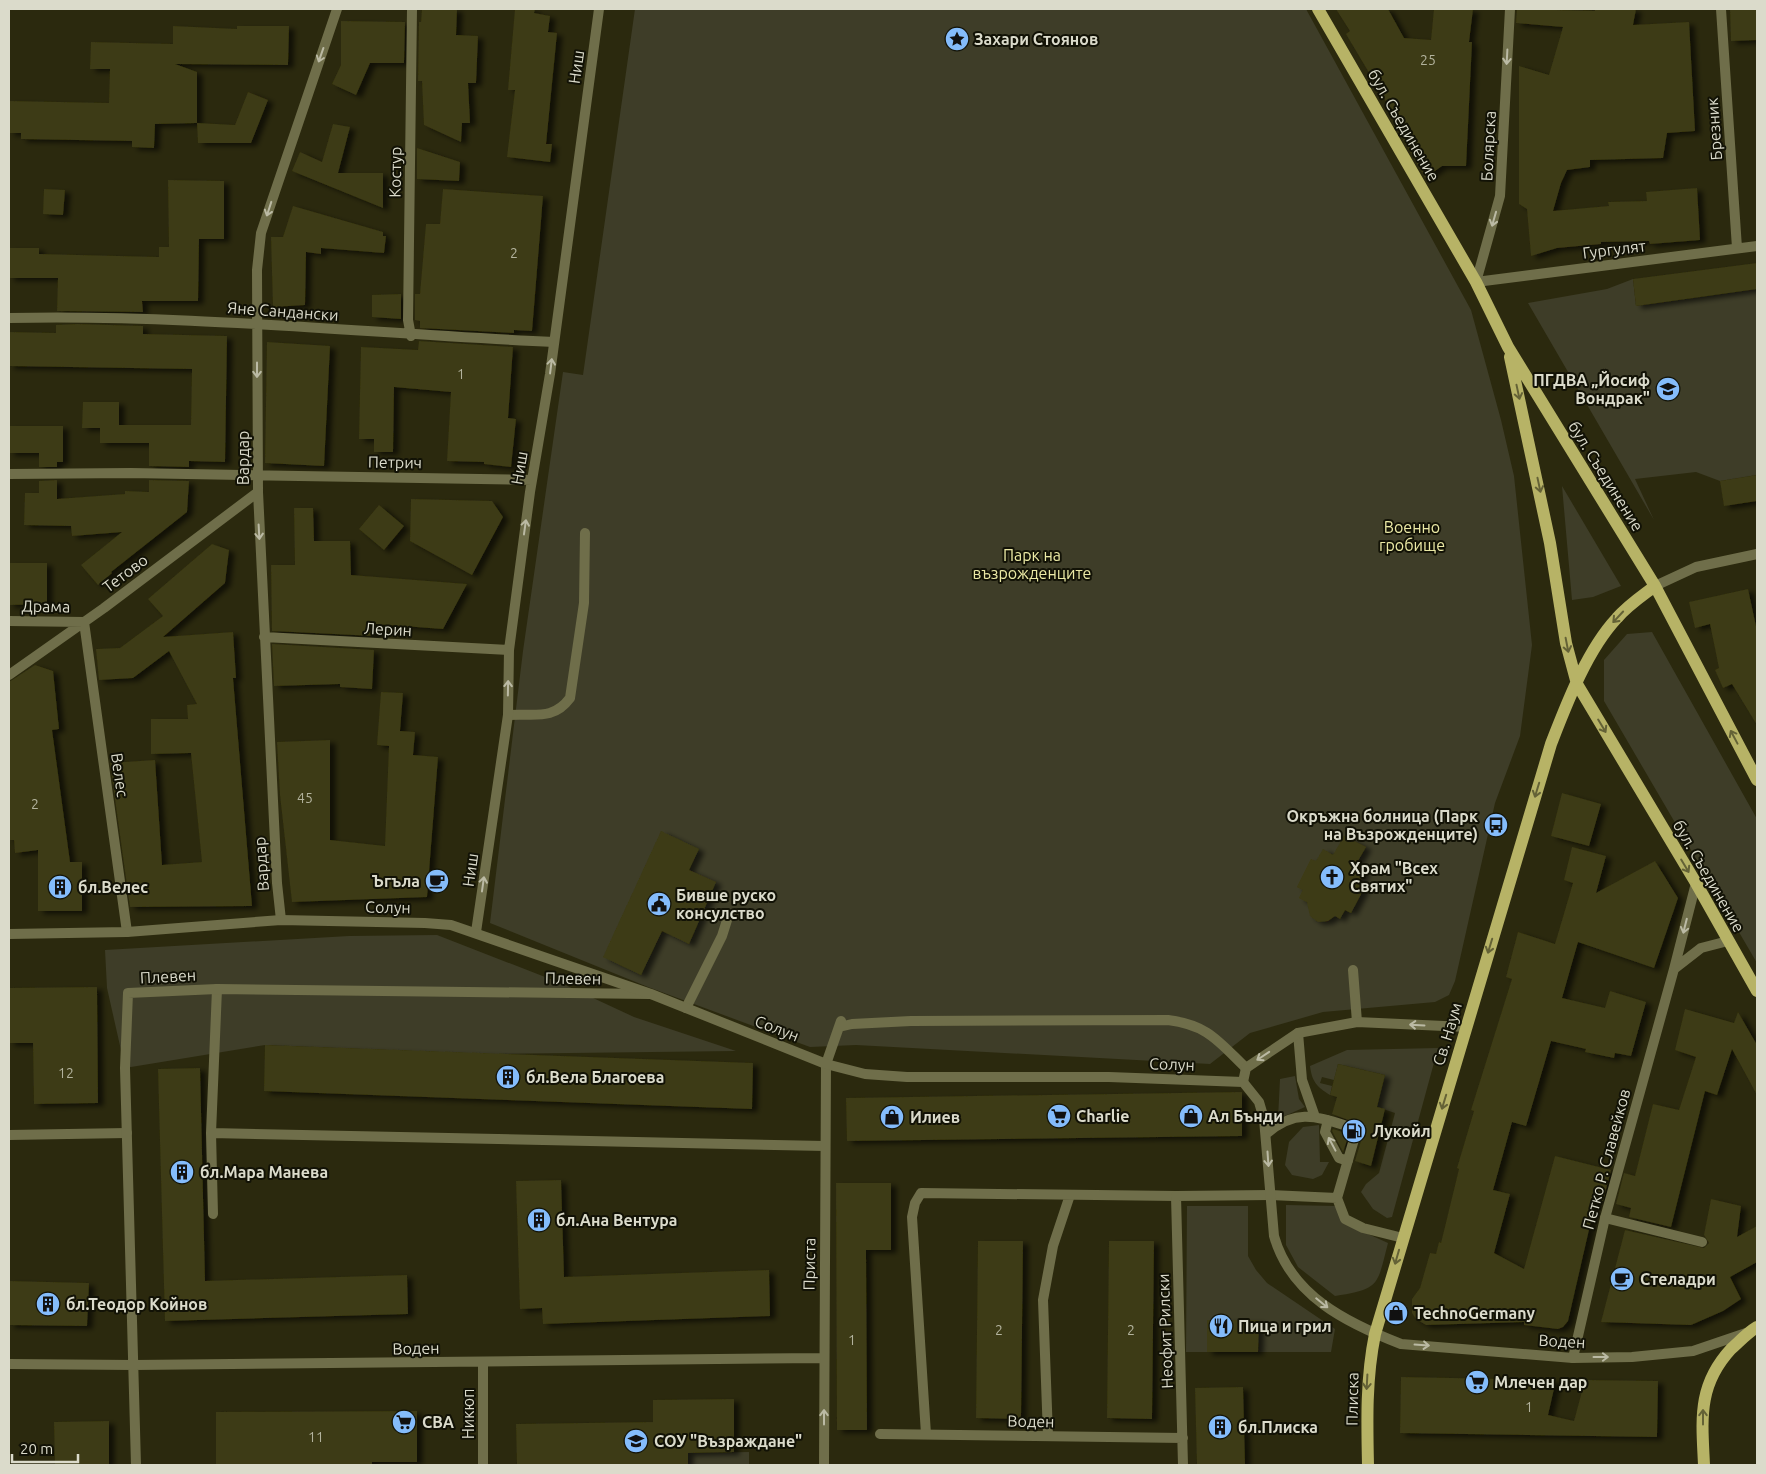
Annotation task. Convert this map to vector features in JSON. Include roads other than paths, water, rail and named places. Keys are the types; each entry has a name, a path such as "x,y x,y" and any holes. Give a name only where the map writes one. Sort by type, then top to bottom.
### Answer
{"main road":[{"name":"бул. Съединение","path":"1318,9 1476,282 1508,347 1655,586 1757,780"},
{"name":"бул. Съединение","path":"1508,347 1550,543 1566,644 1577,684 1696,883 1757,991"},
{"name":"Св. Наум","path":"1375,1334 1551,744 1596,646 1613,622 1655,586"},
{"path":"1704,1465 1702,1411 1708,1386 1714,1370 1726,1355 1752,1330"},
{"name":"Плиска","path":"1368,1465 1368,1364 1375,1334"}],"street":[{"name":"Вардар","path":"281,920 277,883 258,492 257,270 261,233 336,9"},
{"name":"Костур","path":"411,336 408,320 412,9"},
{"name":"Ниш","path":"476,932 508,715 509,650 532,480 554,342 599,9"},
{"name":"Болярска","path":"1476,282 1500,196 1510,9"},
{"name":"Брезник","path":"1720,9 1737,248"},
{"name":"Гургулят","path":"1476,282 1757,246"},
{"name":"Яне Сандански","path":"9,318 70,316 257,324 411,336 554,342"},
{"name":"Петрич","path":"9,474 258,475 532,480"},
{"name":"Тетово","path":"9,676 258,492"},
{"path":"508,715 554,714 563,708 570,698 584,603 585,533"},
{"path":"1655,586 1696,566 1757,554"},
{"name":"Драма","path":"9,621 84,622"},
{"name":"Велес","path":"84,622 128,932"},
{"name":"Лерин","path":"264,637 509,650"},
{"name":"Петко Р. Славейков","path":"1573,1358 1605,1218 1696,883"},
{"path":"686,1008 722,936 728,918"},
{"name":"Солун","path":"9,934 128,932 281,920 451,925 476,932 651,994 826,1064 865,1074 1109,1077 1243,1082"},
{"path":"1674,969 1701,948 1728,941"},
{"path":"1353,970 1357,1022"},
{"path":"212,1214 212,1133 217,989"},
{"name":"Плевен","path":"136,1465 124,1068 128,993 217,989 651,994"},
{"name":"Приста","path":"824,1465 823,1358 826,1064 840,1024 911,1021 1168,1020 1188,1023 1202,1028 1246,1068"},
{"path":"1375,1334 1329,1310 1304,1289 1289,1272 1279,1255 1274,1236 1266,1134 1258,1102 1243,1082 1246,1068 1298,1033 1357,1022 1466,1027"},
{"path":"1298,1033 1302,1080 1315,1117"},
{"path":"1266,1134 1278,1123 1292,1117 1315,1117 1357,1129 1337,1198 1345,1219 1363,1228 1403,1238"},
{"path":"1328,1120 1326,1132 1339,1158 1348,1161"},
{"path":"9,1135 127,1133"},
{"path":"212,1133 825,1146"},
{"path":"926,1434 912,1217 915,1203 921,1193 1176,1196 1270,1195 1337,1198"},
{"path":"1048,1436 1043,1300 1053,1246 1070,1195"},
{"name":"Неофит Рилски","path":"1176,1196 1183,1465"},
{"path":"1605,1218 1702,1242"},
{"name":"Воден","path":"1375,1334 1401,1344 1573,1358 1632,1357 1682,1353 1752,1330"},
{"name":"Воден","path":"9,1364 134,1365 823,1358"},
{"name":"Никюп","path":"483,1362 483,1465"},
{"name":"Воден","path":"880,1434 1183,1438"}],"place":[{"name":"Захари Стоянов","path":"957,39"},
{"name":"ПГДВА „Йосиф Вондрак\"","path":"1668,389"},
{"name":"Окръжна болница (Парк на Възрожденците)","path":"1496,825"},
{"name":"Храм \"Всех Святих\"","path":"1332,877"},
{"name":"Ъгъла","path":"437,881"},
{"name":"бл.Велес","path":"60,887"},
{"name":"Бивше руско консулство","path":"659,904"},
{"name":"бл.Вела Благоева","path":"508,1077"},
{"name":"Charlie","path":"1059,1116"},
{"name":"Ал Бънди","path":"1191,1116"},
{"name":"Илиев","path":"892,1117"},
{"name":"Лукойл","path":"1354,1131"},
{"name":"бл.Мара Манева","path":"182,1172"},
{"name":"бл.Ана Вентура","path":"539,1220"},
{"name":"Стеладри","path":"1622,1279"},
{"name":"бл.Теодор Койнов","path":"48,1304"},
{"name":"TechnoGermany","path":"1396,1313"},
{"name":"Пица и грил","path":"1221,1326"},
{"name":"Млечен дар","path":"1477,1382"},
{"name":"CBA","path":"404,1422"},
{"name":"бл.Плиска","path":"1220,1427"},
{"name":"СОУ \"Възраждане\"","path":"636,1441"}],"park label":[{"name":"Военно гробище","path":"1412,536"},
{"name":"Парк на възрожденците","path":"1032,564"}]}
